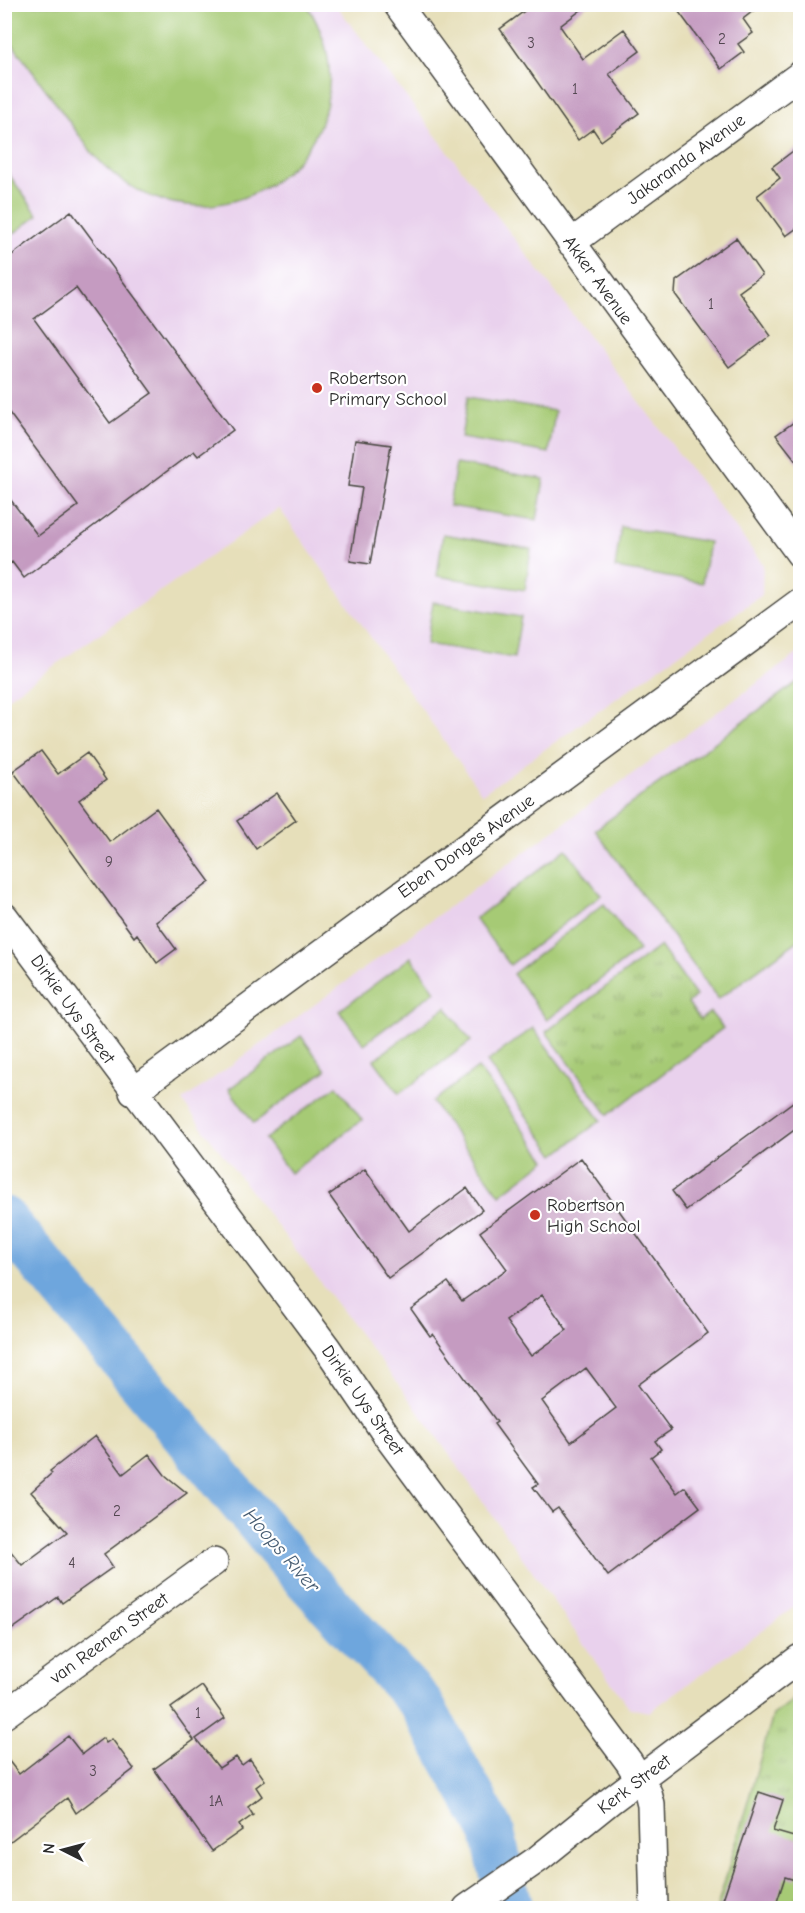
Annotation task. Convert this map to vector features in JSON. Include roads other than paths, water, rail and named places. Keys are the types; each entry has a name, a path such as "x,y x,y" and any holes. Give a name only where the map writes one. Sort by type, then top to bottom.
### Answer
{"street":[{"name":"Akker Avenue","path":"397,4 801,554"},
{"name":"Jakaranda Avenue","path":"571,243 801,75"},
{"name":"Eben Donges Avenue","path":"134,1092 801,602"},
{"name":"Dirkie Uys Street","path":"4,916 327,1348 387,1436 640,1778 651,1806 654,1908"},
{"name":"van Reenen Street","path":"4,1715 214,1562"},
{"name":"Kerk Street","path":"469,1907 538,1859 640,1778 801,1658"}],"waterway":[{"name":"Hoops River","path":"4,1219 298,1571 420,1702 492,1831 510,1908"}],"place":[{"name":"Robertson Primary School","path":"317,388"},
{"name":"Robertson High School","path":"535,1215"}]}
